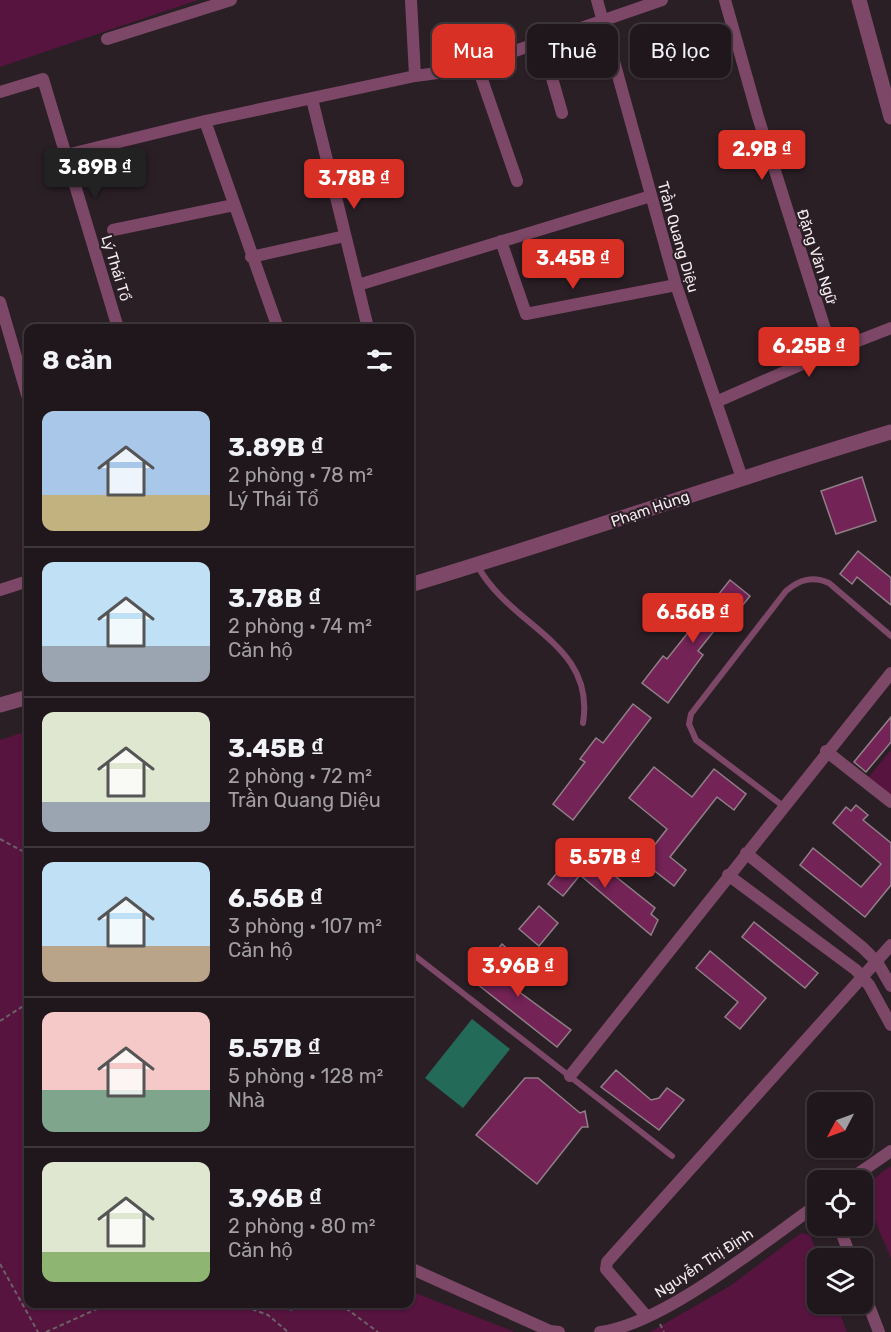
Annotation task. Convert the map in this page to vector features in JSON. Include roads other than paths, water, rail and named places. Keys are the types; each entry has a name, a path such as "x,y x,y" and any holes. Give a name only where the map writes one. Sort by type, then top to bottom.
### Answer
{"street":[{"path":"107,39 231,0"},
{"path":"411,0 415,76"},
{"name":"Trần Quang Diệu","path":"597,0 676,285 742,478"},
{"path":"597,24 662,0"},
{"name":"Đặng Văn Ngữ","path":"725,0 761,129 832,351"},
{"path":"859,0 890,110"},
{"path":"66,156 205,121 415,76 432,74"},
{"path":"481,78 517,182"},
{"path":"552,78 562,113"},
{"name":"Lý Thái Tổ","path":"0,92 43,79 117,324"},
{"path":"312,99 367,324"},
{"path":"205,121 276,324"},
{"path":"358,285 651,196"},
{"path":"113,230 234,205"},
{"path":"251,257 345,236"},
{"path":"501,241 526,314 676,285"},
{"path":"0,302 24,375"},
{"path":"716,402 891,328"},
{"name":"Phạm Hùng","path":"414,584 891,432"},
{"path":"0,590 24,583"},
{"path":"570,1076 826,751 891,673"},
{"path":"0,705 24,698"},
{"path":"826,751 891,802"},
{"path":"746,853 877,962 891,986"},
{"path":"728,875 863,977 891,1025"},
{"path":"647,1317 606,1269 607,1262 891,945"},
{"path":"863,1170 891,1151"},
{"name":"Nguyễn Thị Định","path":"600,1332 619,1330 666,1308 807,1212"},
{"path":"414,1271 488,1305 559,1332"},
{"path":"872,1314 879,1332"}],"lane":[{"path":"477,565 485,579 507,605 540,632 575,668 585,693 583,723"},
{"path":"783,806 696,740 689,724 691,714 786,591 802,580 821,579 829,583 891,636"},
{"path":"414,955 672,1156"}]}
